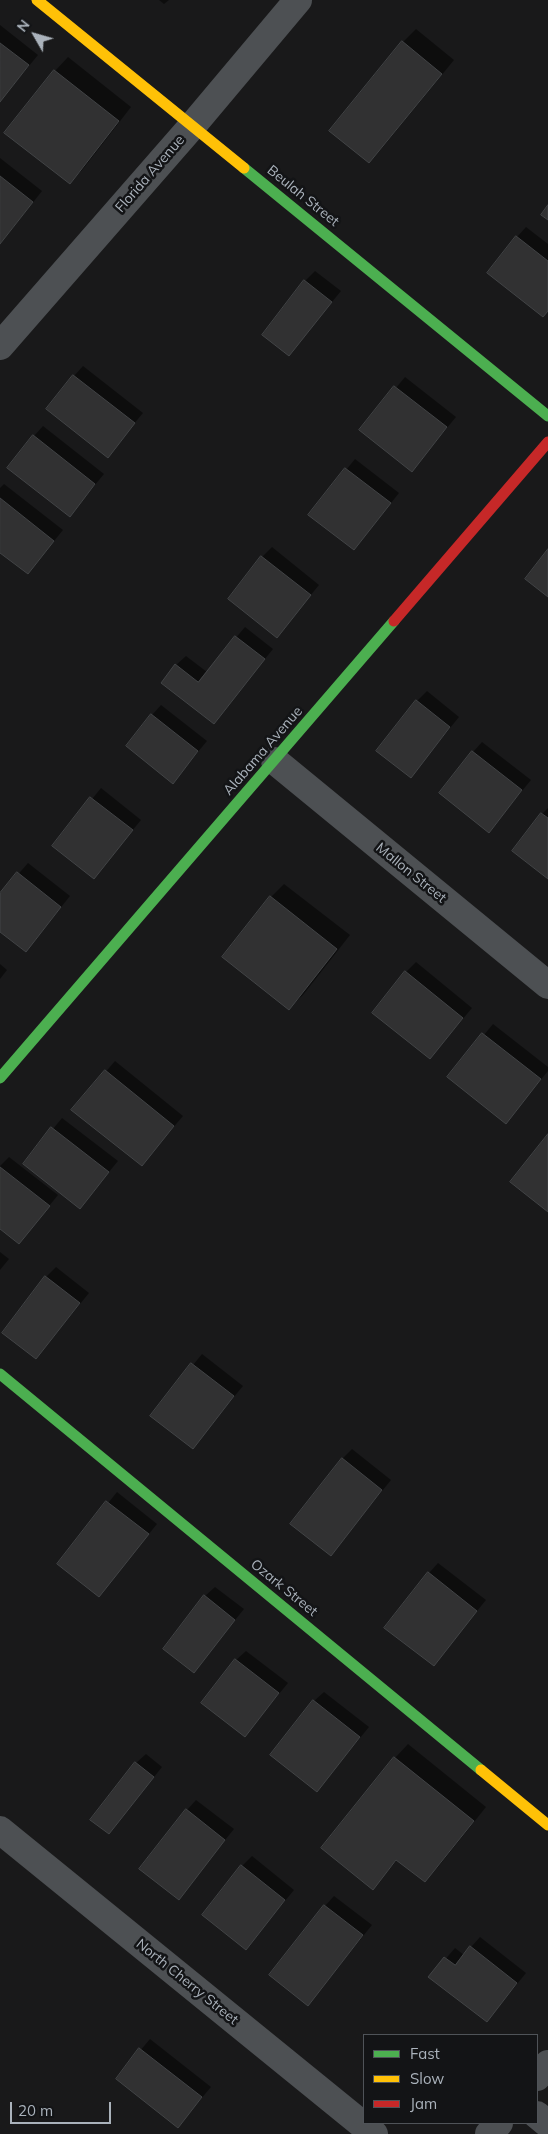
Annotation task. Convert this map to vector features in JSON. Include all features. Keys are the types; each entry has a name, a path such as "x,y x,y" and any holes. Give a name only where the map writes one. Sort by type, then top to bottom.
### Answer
{"street":[{"name":"Beulah Street","path":"38,0 548,416"},
{"name":"Florida Avenue","path":"0,346 193,125 298,0"},
{"name":"Alabama Avenue","path":"0,1078 548,442"},
{"name":"Mallon Street","path":"275,761 548,985"},
{"name":"Ozark Street","path":"0,1374 548,1825"},
{"name":"North Cherry Street","path":"0,1830 374,2134"},
{"path":"538,2077 548,2064"},
{"path":"538,2116 548,2124"},
{"path":"489,2134 498,2124"}],"building":[{"path":"402,41 442,74 369,163 329,131"},
{"path":"0,43 29,65 0,102"},
{"path":"54,70 119,121 70,184 4,133"},
{"path":"0,176 33,202 0,244"},
{"path":"548,205 548,220 541,215"},
{"path":"516,236 548,261 548,311 543,317 487,273"},
{"path":"304,280 332,302 289,356 262,335"},
{"path":"73,375 135,423 108,458 46,409"},
{"path":"394,386 447,427 412,472 359,430"},
{"path":"33,435 95,484 70,517 7,468"},
{"path":"345,468 391,503 354,550 308,515"},
{"path":"0,498 54,541 28,574 0,553"},
{"path":"548,549 548,597 525,579"},
{"path":"261,556 311,595 277,638 228,599"},
{"path":"235,636 265,659 214,724 161,683 175,664 198,682"},
{"path":"416,700 450,727 411,778 376,751"},
{"path":"151,714 198,751 173,784 126,746"},
{"path":"472,751 522,790 489,833 439,793"},
{"path":"90,797 133,830 94,879 52,846"},
{"path":"541,813 548,818 548,879 512,851"},
{"path":"17,872 61,907 26,952 0,932 0,893"},
{"path":"270,896 337,949 289,1010 222,957"},
{"path":"405,971 463,1018 430,1059 372,1013"},
{"path":"482,1033 541,1079 506,1124 447,1077"},
{"path":"105,1070 174,1126 142,1166 71,1110"},
{"path":"51,1127 109,1172 80,1209 23,1164"},
{"path":"548,1134 548,1212 510,1182"},
{"path":"0,1167 50,1206 19,1244 0,1229"},
{"path":"45,1276 80,1303 36,1359 2,1333"},
{"path":"191,1363 234,1396 193,1449 150,1416"},
{"path":"342,1458 382,1490 331,1556 290,1524"},
{"path":"106,1501 149,1534 99,1597 57,1564"},
{"path":"428,1572 477,1611 434,1666 384,1628"},
{"path":"204,1595 235,1620 194,1673 163,1649"},
{"path":"235,1659 279,1693 245,1737 201,1703"},
{"path":"313,1700 360,1737 317,1792 270,1755"},
{"path":"394,1757 474,1821 425,1882 396,1860 373,1890 321,1848"},
{"path":"135,1762 154,1777 109,1834 90,1820"},
{"path":"186,1809 225,1840 179,1900 139,1869"},
{"path":"241,1865 285,1900 246,1950 202,1915"},
{"path":"324,1905 363,1935 308,2006 269,1975"},
{"path":"470,1946 517,1983 487,2022 428,1977 444,1957 455,1965"},
{"path":"139,2048 202,2097 178,2128 116,2079"}],"traffic: fast":[{"path":"244,168 548,416"},
{"path":"0,1078 394,621"},
{"path":"0,1374 481,1770"}],"traffic: slow":[{"path":"37,0 244,168"},
{"path":"481,1770 548,1825"}],"traffic: jam":[{"path":"394,621 548,442"}]}
